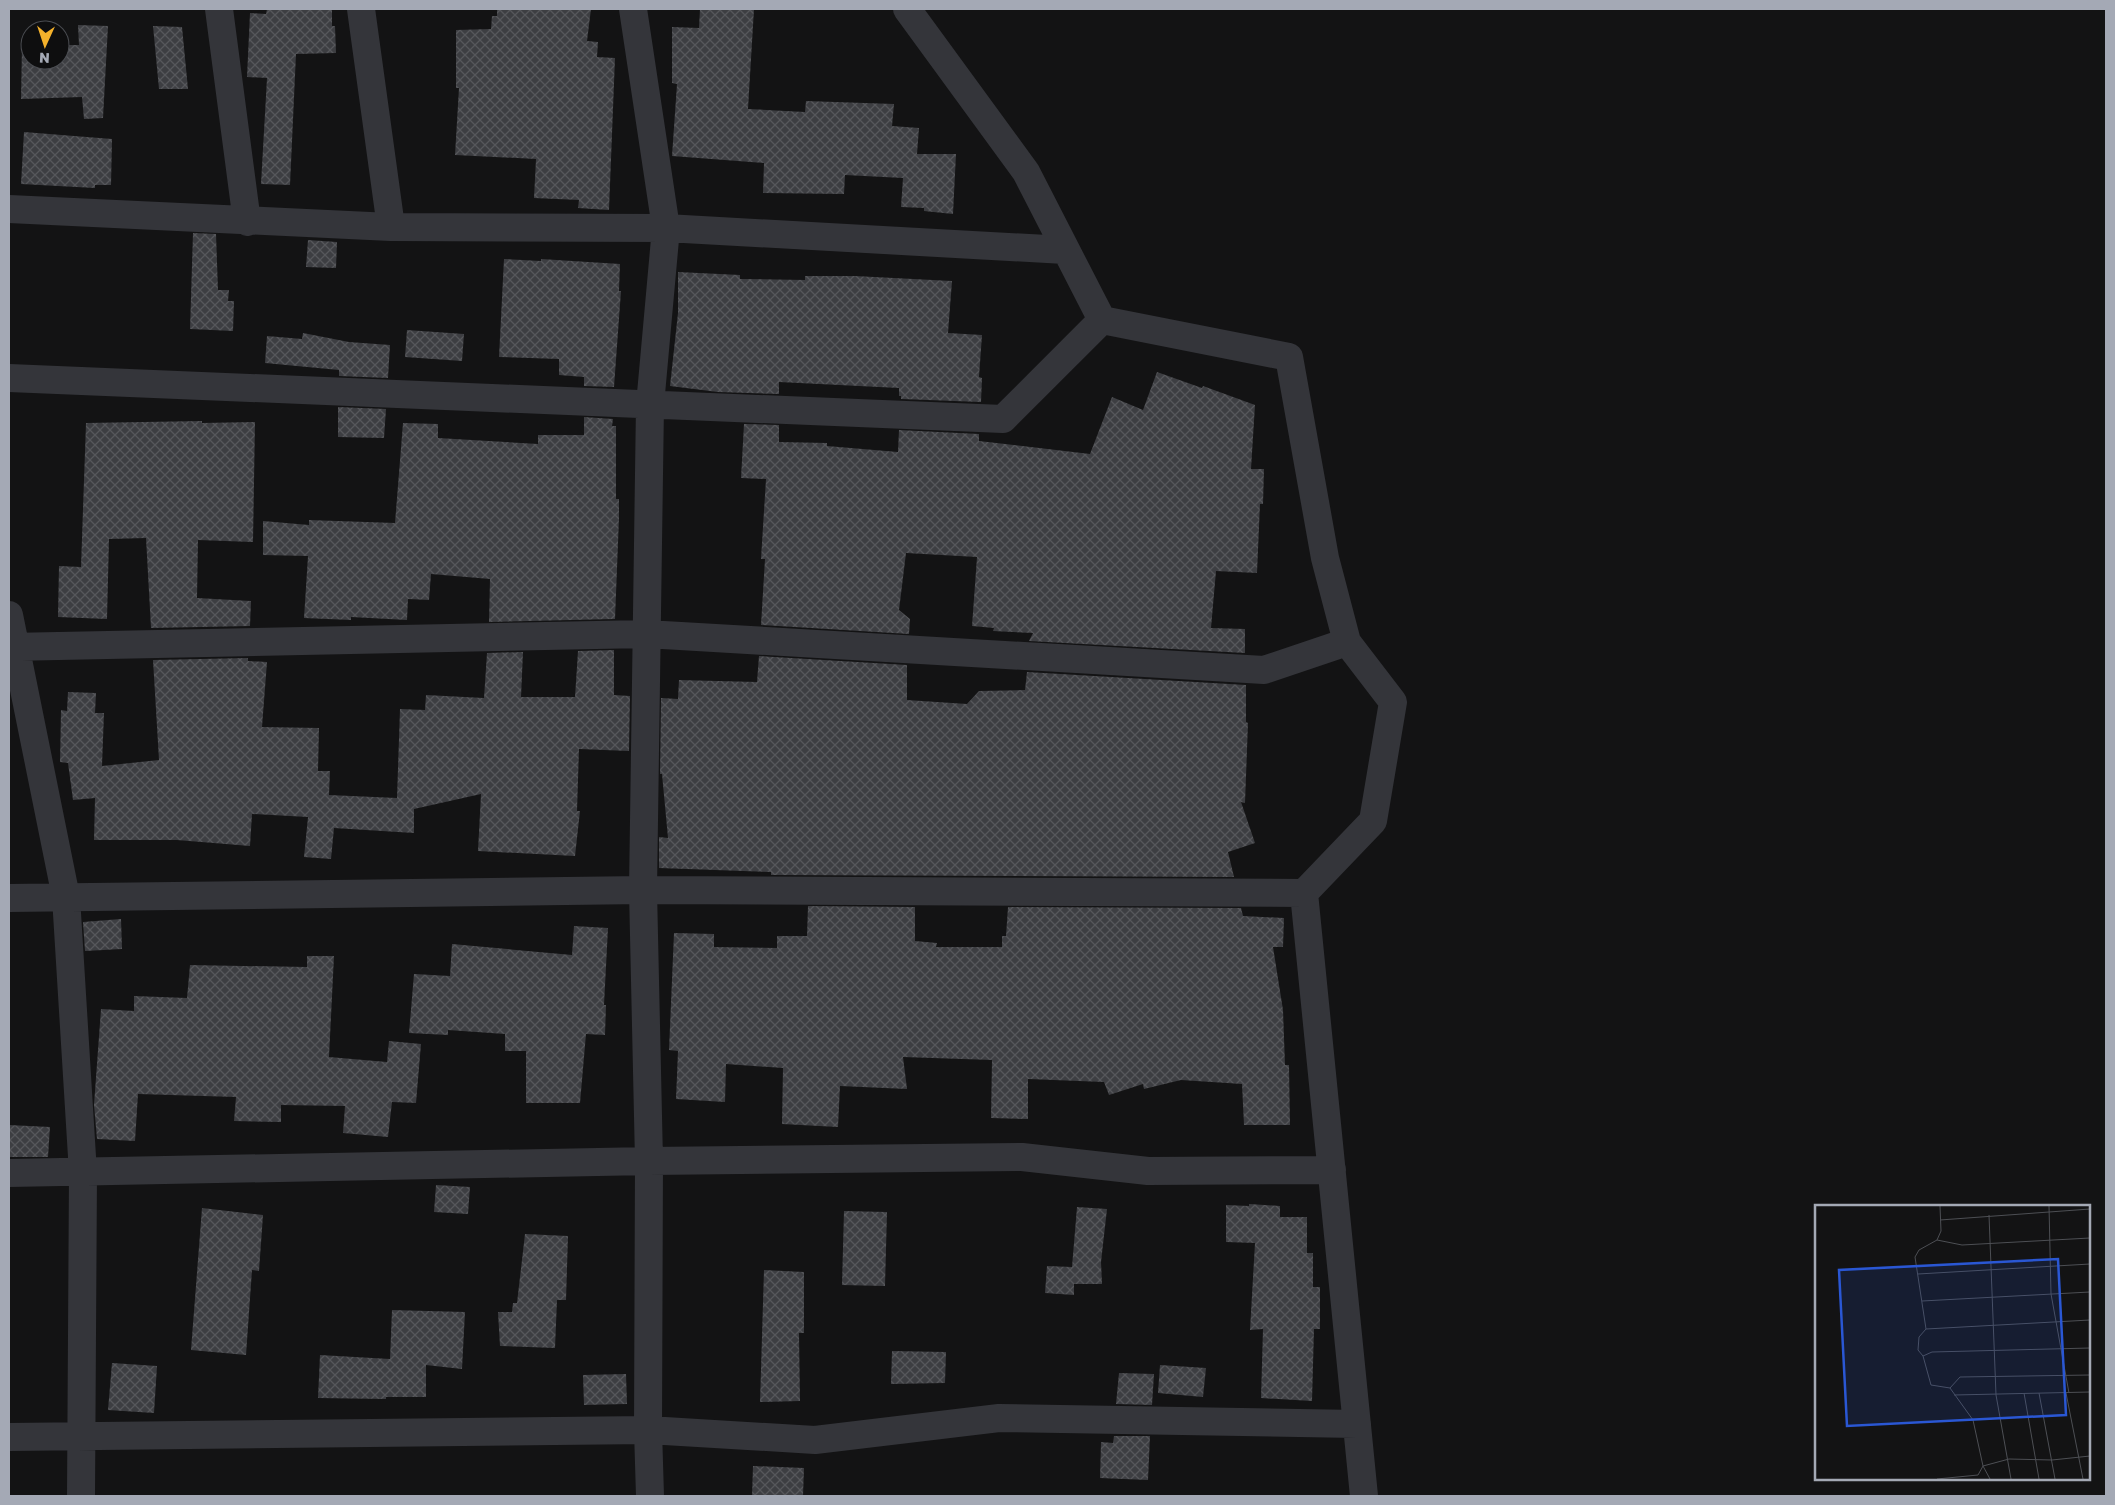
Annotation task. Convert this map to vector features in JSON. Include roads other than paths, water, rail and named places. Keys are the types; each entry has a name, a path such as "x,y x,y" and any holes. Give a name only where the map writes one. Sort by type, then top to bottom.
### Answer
{"street":[{"path":"219,9 247,222"},
{"path":"361,9 391,228"},
{"path":"632,9 666,228 650,405 646,634 643,890 649,1161 648,1430 650,1496"},
{"path":"907,9 1026,172 1102,320"},
{"path":"9,209 391,228 666,228 1065,250"},
{"path":"9,378 1003,419 1102,320"},
{"path":"9,898 643,890 1304,893 1373,821 1393,702 1347,642 1325,558 1288,357 1102,320"},
{"path":"9,615 12,647 66,897 83,1173 80,1496"},
{"path":"12,647 646,634 1264,670 1347,642"},
{"path":"1304,893 1364,1496"},
{"path":"9,1174 649,1161 1022,1157 1148,1171 1332,1170"},
{"path":"9,1437 648,1430 815,1440 999,1418 1357,1424"}]}
